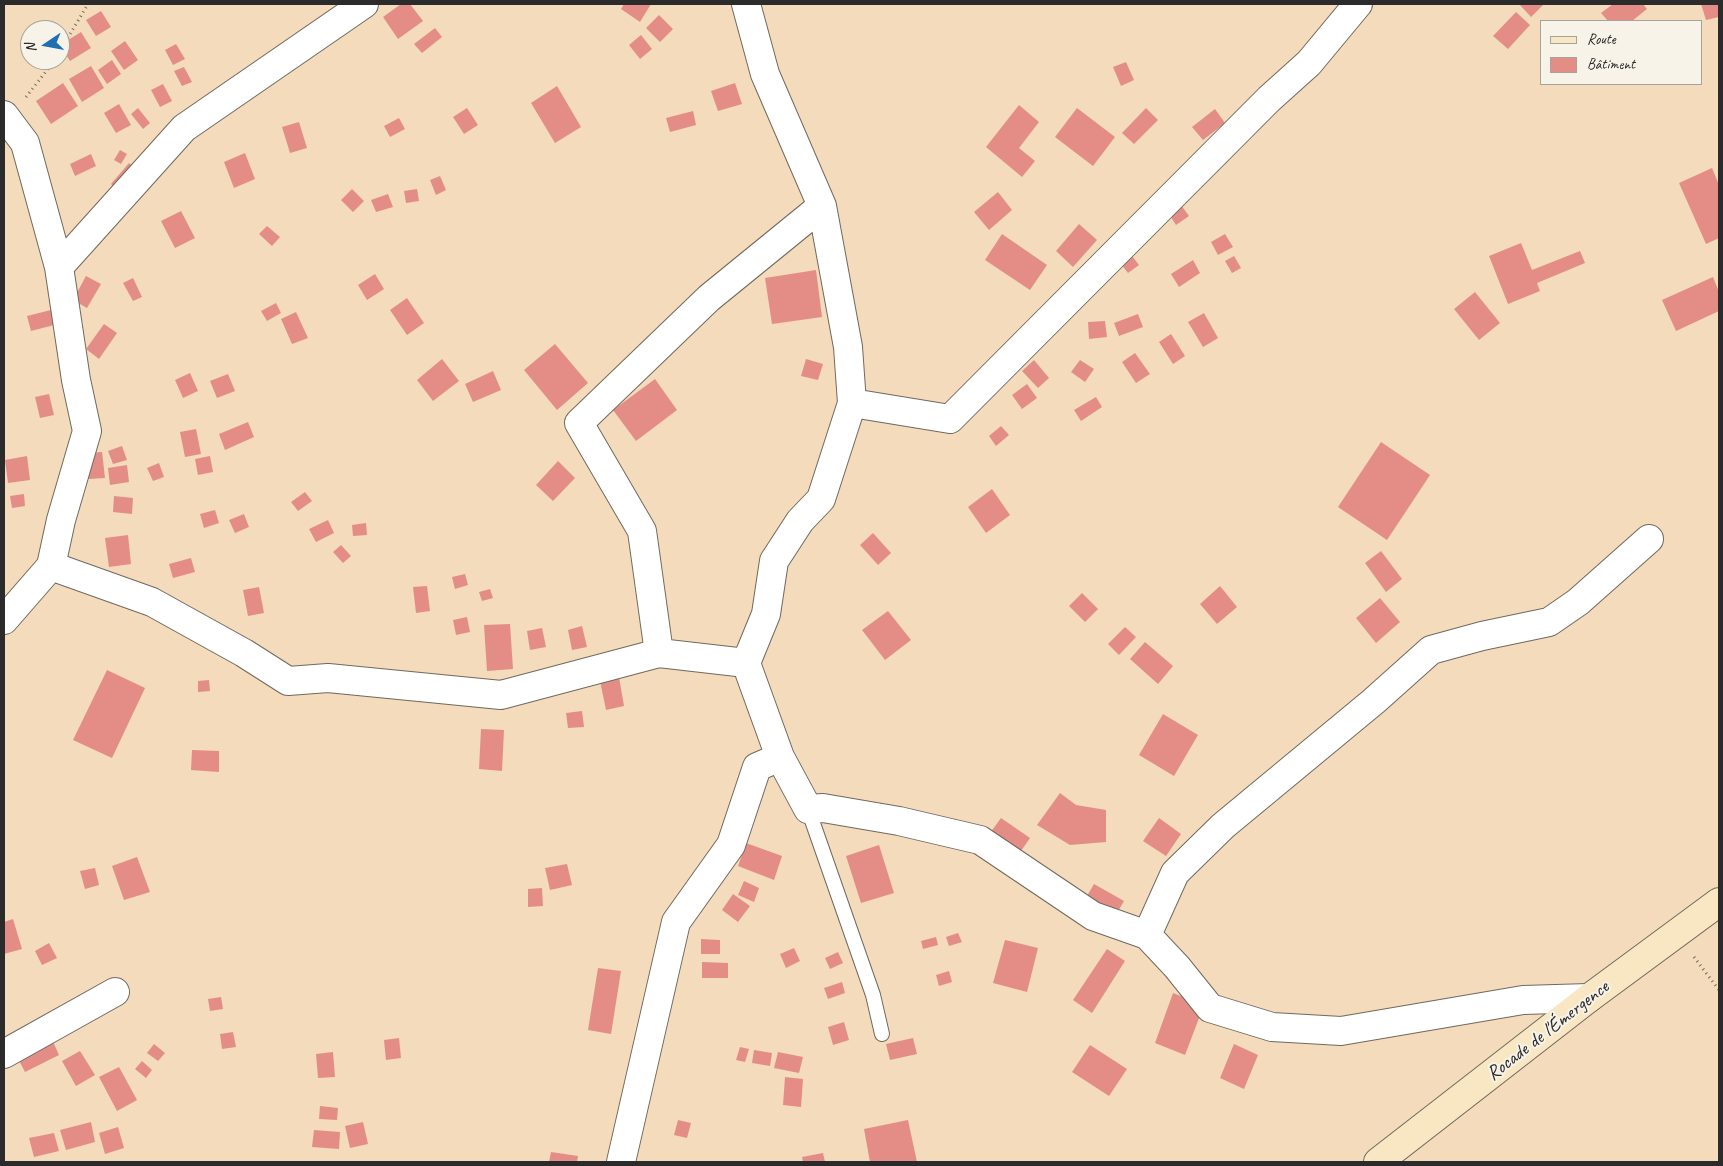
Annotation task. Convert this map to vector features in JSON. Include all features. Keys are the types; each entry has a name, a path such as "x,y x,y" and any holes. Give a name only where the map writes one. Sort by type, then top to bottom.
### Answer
{"street":[{"path":"59,267 184,128 364,4"},
{"path":"746,4 765,74 822,206 848,347 852,403 822,499 800,521 774,561 766,614 746,663 780,757 808,809 824,808 899,821 980,840 1093,916 1147,935 1177,967 1210,1008 1272,1028 1342,1031 1524,1000 1589,998"},
{"path":"852,403 950,419 1269,99 1309,63 1358,4"},
{"path":"4,620 51,566 61,520 87,431 76,380 59,267 25,143 6,116"},
{"path":"659,653 642,531 579,423 709,298 822,206"},
{"path":"1147,935 1175,873 1223,826 1374,701 1431,650 1482,636 1549,622 1578,602 1649,539"},
{"path":"51,566 152,602 244,652 288,681 328,678 502,695 659,653 746,663"},
{"path":"621,1162 676,922 731,845 757,767 780,757"},
{"name":"Rocade de l'Émergence","path":"1378,1162 1589,998 1719,902"},
{"path":"4,1054 115,992"}],"lane":[{"path":"808,809 873,995 882,1034"}],"path":[{"path":"70,34 88,4"},
{"path":"6,116 49,70"},
{"path":"1678,934 1719,990"}],"building":[{"path":"401,4 410,4 423,21 398,39 383,17"},
{"path":"624,4 651,4 640,22 621,9"},
{"path":"1519,4 1541,4 1543,5 1531,17"},
{"path":"1613,4 1643,4 1647,9 1633,20 1607,20 1601,13"},
{"path":"1701,4 1719,4 1719,17 1706,20"},
{"path":"101,11 111,27 96,36 86,20"},
{"path":"1516,12 1530,25 1508,49 1493,36"},
{"path":"659,15 673,29 660,42 646,28"},
{"path":"435,28 442,37 422,53 414,44"},
{"path":"81,32 91,48 70,61 70,39"},
{"path":"641,35 652,49 640,59 629,45"},
{"path":"125,41 138,60 124,70 111,51"},
{"path":"176,44 185,59 173,65 165,50"},
{"path":"112,60 121,74 107,84 98,70"},
{"path":"1126,62 1134,80 1121,86 1113,67"},
{"path":"91,66 104,88 82,102 69,79"},
{"path":"184,67 192,82 182,86 174,71"},
{"path":"63,83 78,106 51,124 36,101"},
{"path":"735,83 742,104 718,111 711,91"},
{"path":"163,84 172,101 160,107 151,90"},
{"path":"557,86 581,127 555,143 531,103"},
{"path":"119,104 131,125 116,133 104,113"},
{"path":"1019,105 1039,122 1019,148 1035,161 1022,177 986,147"},
{"path":"138,108 150,123 143,129 131,114"},
{"path":"467,108 478,125 464,134 453,117"},
{"path":"1077,108 1115,137 1093,166 1055,137"},
{"path":"1146,108 1158,120 1134,144 1122,133"},
{"path":"1215,109 1225,123 1203,140 1192,127"},
{"path":"693,111 696,125 670,132 666,118"},
{"path":"399,118 405,129 390,137 384,126"},
{"path":"299,122 307,148 290,153 282,127"},
{"path":"120,150 127,154 121,164 114,160"},
{"path":"245,153 255,179 234,188 224,162"},
{"path":"91,154 96,166 75,176 70,164"},
{"path":"129,163 138,171 119,191 111,184"},
{"path":"1712,168 1719,185 1719,238 1706,244 1679,183"},
{"path":"440,176 446,190 436,195 430,180"},
{"path":"352,189 364,201 353,212 341,200"},
{"path":"417,189 419,201 406,203 404,191"},
{"path":"998,192 1012,210 989,230 974,212"},
{"path":"388,194 393,207 376,212 371,200"},
{"path":"1181,205 1189,216 1176,225 1169,214"},
{"path":"181,211 195,238 175,248 161,221"},
{"path":"1079,224 1097,240 1073,267 1056,251"},
{"path":"267,226 280,237 272,246 259,234"},
{"path":"1002,234 1047,265 1030,290 985,260"},
{"path":"1225,234 1233,247 1218,255 1211,242"},
{"path":"1521,243 1532,270 1580,251 1585,263 1537,283 1540,291 1508,304 1489,256"},
{"path":"1132,256 1139,265 1128,273 1121,264"},
{"path":"1234,256 1241,268 1232,273 1225,261"},
{"path":"1193,260 1200,273 1179,287 1171,274"},
{"path":"816,270 822,317 772,324 765,278"},
{"path":"375,274 384,289 367,300 358,285"},
{"path":"86,276 101,284 87,308 73,300"},
{"path":"1713,277 1719,292 1719,311 1676,331 1662,300"},
{"path":"133,278 142,297 133,301 123,283"},
{"path":"1475,292 1500,323 1479,340 1454,309"},
{"path":"407,298 424,323 407,335 390,310"},
{"path":"276,303 281,313 267,321 261,311"},
{"path":"51,310 54,325 31,331 27,316"},
{"path":"296,312 308,338 292,344 281,319"},
{"path":"1204,313 1218,338 1203,347 1188,322"},
{"path":"1138,314 1143,327 1119,336 1114,323"},
{"path":"1105,321 1107,337 1089,339 1088,322"},
{"path":"104,324 117,333 99,359 86,349"},
{"path":"1171,334 1185,356 1173,364 1159,342"},
{"path":"555,344 588,383 557,410 524,370"},
{"path":"1135,353 1150,374 1136,383 1122,362"},
{"path":"442,359 459,381 433,401 417,380"},
{"path":"806,359 823,364 818,380 801,376"},
{"path":"1034,360 1049,378 1038,388 1022,371"},
{"path":"1080,360 1094,369 1085,382 1071,372"},
{"path":"493,371 501,390 473,402 465,384"},
{"path":"190,373 198,391 183,398 175,380"},
{"path":"228,374 235,391 217,398 210,381"},
{"path":"655,379 677,410 636,441 613,410"},
{"path":"1027,384 1037,398 1022,409 1012,395"},
{"path":"49,394 54,415 40,418 35,397"},
{"path":"1096,397 1102,407 1081,421 1074,410"},
{"path":"248,422 254,437 225,450 219,434"},
{"path":"1001,426 1009,435 996,446 989,436"},
{"path":"196,429 201,454 185,457 180,432"},
{"path":"1381,442 1430,475 1387,540 1338,507"},
{"path":"122,446 127,460 113,464 108,451"},
{"path":"102,452 105,478 88,479 87,453"},
{"path":"27,456 30,480 8,483 5,460"},
{"path":"210,456 213,472 198,475 195,459"},
{"path":"558,461 575,478 553,501 536,485"},
{"path":"159,463 164,477 153,481 147,468"},
{"path":"127,465 129,482 110,485 108,468"},
{"path":"992,489 1010,515 986,533 968,507"},
{"path":"305,492 312,501 298,511 291,502"},
{"path":"24,494 25,506 12,508 10,496"},
{"path":"114,496 133,498 132,514 113,512"},
{"path":"215,510 219,523 204,528 200,514"},
{"path":"244,514 249,527 235,533 229,520"},
{"path":"328,520 334,533 316,542 309,529"},
{"path":"366,523 367,535 353,536 352,525"},
{"path":"873,533 891,553 878,565 860,545"},
{"path":"128,535 131,564 109,567 105,538"},
{"path":"341,545 351,556 343,563 333,552"},
{"path":"1381,551 1402,579 1386,592 1365,563"},
{"path":"191,558 195,572 173,578 169,564"},
{"path":"465,574 468,585 455,589 452,577"},
{"path":"427,586 430,611 416,613 413,587"},
{"path":"1220,586 1237,607 1217,624 1200,604"},
{"path":"259,587 264,613 248,616 243,590"},
{"path":"490,589 493,598 482,601 479,592"},
{"path":"1082,593 1098,609 1085,622 1069,606"},
{"path":"1380,598 1400,622 1376,643 1356,618"},
{"path":"888,611 911,640 885,660 862,630"},
{"path":"467,617 470,632 456,635 453,620"},
{"path":"510,624 513,669 487,671 484,625"},
{"path":"582,626 587,647 572,650 568,630"},
{"path":"1125,627 1136,637 1119,655 1108,644"},
{"path":"542,628 546,647 530,650 527,631"},
{"path":"1145,642 1173,666 1158,684 1130,659"},
{"path":"107,670 145,688 112,758 73,740"},
{"path":"619,677 624,706 606,710 600,681"},
{"path":"209,680 210,691 198,692 198,681"},
{"path":"582,711 584,727 568,728 566,713"},
{"path":"1163,714 1198,735 1174,776 1139,755"},
{"path":"481,729 504,730 502,771 479,769"},
{"path":"192,750 219,751 219,772 191,770"},
{"path":"1060,793 1076,805 1106,810 1106,842 1070,845 1037,825"},
{"path":"1001,818 1030,838 1019,854 990,833"},
{"path":"1159,818 1181,834 1166,856 1143,841"},
{"path":"746,843 782,856 774,880 738,866"},
{"path":"879,845 894,893 861,903 846,856"},
{"path":"137,857 150,892 124,900 112,866"},
{"path":"567,864 572,885 550,890 545,868"},
{"path":"95,868 99,885 85,889 80,871"},
{"path":"744,881 759,888 754,902 738,895"},
{"path":"1094,884 1124,901 1117,913 1087,896"},
{"path":"542,888 543,906 528,907 528,889"},
{"path":"733,894 750,906 738,922 722,910"},
{"path":"13,919 22,949 4,954 4,922"},
{"path":"958,933 962,942 949,946 946,937"},
{"path":"936,937 938,945 923,949 921,941"},
{"path":"701,939 720,940 720,954 701,954"},
{"path":"1005,940 1038,948 1027,992 993,983"},
{"path":"49,943 57,958 42,965 35,951"},
{"path":"794,948 800,961 786,968 780,954"},
{"path":"1107,949 1125,961 1092,1013 1073,1000"},
{"path":"838,952 843,963 830,969 825,958"},
{"path":"702,962 728,963 728,978 702,978"},
{"path":"598,968 621,971 611,1034 588,1030"},
{"path":"949,971 952,982 939,986 936,975"},
{"path":"842,982 845,993 828,999 824,988"},
{"path":"1173,993 1204,1005 1185,1055 1155,1043"},
{"path":"221,997 223,1009 210,1011 208,999"},
{"path":"844,1022 849,1040 833,1045 828,1027"},
{"path":"233,1032 236,1047 222,1049 220,1034"},
{"path":"50,1035 59,1055 25,1072 15,1053"},
{"path":"399,1038 401,1058 386,1060 384,1040"},
{"path":"913,1038 917,1054 890,1060 886,1044"},
{"path":"154,1044 165,1053 158,1061 147,1053"},
{"path":"1234,1044 1258,1055 1244,1089 1220,1078"},
{"path":"1090,1045 1127,1069 1109,1096 1072,1072"},
{"path":"740,1047 749,1049 745,1062 736,1060"},
{"path":"754,1050 772,1053 770,1066 752,1063"},
{"path":"80,1051 95,1075 76,1086 62,1061"},
{"path":"333,1052 335,1077 318,1078 316,1054"},
{"path":"778,1052 803,1057 799,1073 774,1068"},
{"path":"142,1061 152,1070 146,1078 135,1069"},
{"path":"119,1067 137,1100 117,1111 99,1077"},
{"path":"785,1077 803,1079 801,1107 783,1105"},
{"path":"320,1106 338,1108 337,1120 319,1119"},
{"path":"678,1120 691,1123 687,1138 674,1135"},
{"path":"908,1120 917,1162 870,1162 864,1129"},
{"path":"91,1122 95,1142 66,1150 60,1130"},
{"path":"363,1122 368,1144 350,1148 345,1126"},
{"path":"118,1127 124,1148 105,1154 99,1133"},
{"path":"314,1130 340,1132 339,1149 312,1147"},
{"path":"54,1133 59,1151 34,1157 29,1138"},
{"path":"551,1152 578,1156 577,1162 549,1162"},
{"path":"823,1153 825,1162 803,1162 802,1157"}]}
